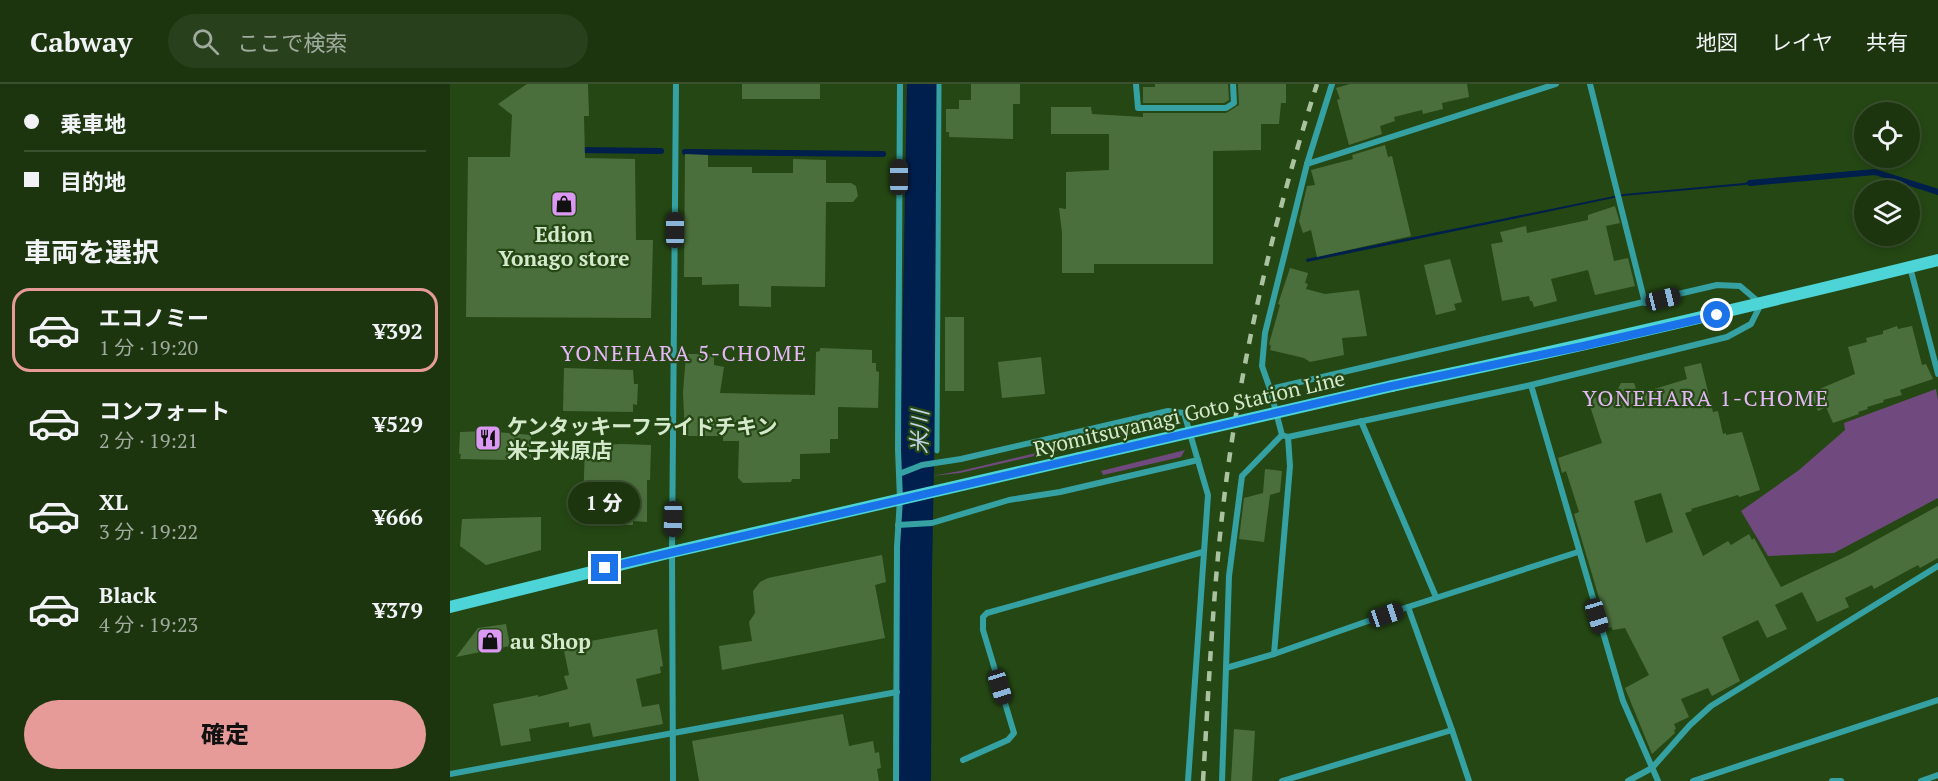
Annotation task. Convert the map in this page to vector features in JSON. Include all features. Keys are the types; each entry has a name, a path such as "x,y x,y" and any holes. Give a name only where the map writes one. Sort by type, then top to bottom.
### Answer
{"main road":[{"name":"Ryomitsuyanagi Goto Station Line","path":"450,607 672,552 1392,386 1583,346 1938,260"}],"street":[{"path":"673,781 672,552 676,84"},
{"path":"896,781 898,525 902,499 898,428 900,84"},
{"path":"937,451 939,84"},
{"path":"1136,84 1138,108 1226,108 1234,103 1233,84"},
{"path":"1274,654 1290,466 1285,436 1262,366 1265,333 1283,253 1332,84"},
{"path":"1307,164 1556,84"},
{"path":"1590,84 1645,303"},
{"path":"1910,267 1938,374"},
{"path":"1222,781 1229,576 1242,476 1285,436 1531,385 1727,338 1751,324 1761,304 1740,286 1717,285 1270,389"},
{"path":"1531,385 1623,701 1658,781"},
{"path":"899,474 922,465 961,459 1168,411 1184,413 1208,495 1188,781"},
{"path":"1361,421 1437,597"},
{"path":"898,525 932,523 1010,500 1060,492 1198,460"},
{"path":"963,760 1008,740 1014,733 982,630 983,617 987,613 1203,552"},
{"path":"1226,668 1578,552"},
{"path":"1628,781 1652,768 1690,725 1711,706 1938,566"},
{"path":"1408,607 1469,781"},
{"path":"450,774 897,692"},
{"path":"1693,781 1938,700"},
{"path":"1282,781 1452,730"},
{"path":"1921,781 1938,775"},
{"path":"1832,781 1841,781"}],"shaded area":[{"path":"1936,389 1938,498 1834,553 1768,556 1741,511 1799,470 1845,430 1844,423"},
{"path":"1170,421 1178,424 1095,442 1098,438"},
{"path":"1078,443 1082,445 960,473 931,476 960,471"},
{"path":"1185,450 1181,457 1103,475 1101,471"}],"water":[{"path":"1756,180 1757,182 1745,185 1623,196 1307,262 1306,259 1624,194"}],"building":[{"path":"527,84 588,84 589,116 584,116 585,158 635,159 636,240 653,240 651,318 466,317 468,157 510,157 512,115 498,104"},
{"path":"742,84 820,84 820,99 742,99"},
{"path":"971,84 1020,84 1020,104 1013,104 1013,139 949,137 949,132 946,132 946,109 959,109 959,100 971,100"},
{"path":"1155,84 1228,84 1229,100 1224,103 1143,103 1143,87 1155,87"},
{"path":"1238,84 1286,84 1286,103 1281,103 1279,124 1261,124 1261,150 1213,151 1213,264 1094,264 1094,273 1062,273 1062,233 1059,208 1066,209 1066,172 1109,170 1109,134 1051,134 1051,107 1091,107 1092,114 1143,117 1143,113 1226,113 1239,105"},
{"path":"1350,84 1467,84 1469,97 1442,103 1443,109 1423,114 1422,110 1394,117 1395,121 1380,126 1382,134 1349,145 1336,88"},
{"path":"1385,145 1388,157 1392,156 1411,236 1317,257 1311,230 1303,233 1299,221 1307,186 1315,185 1311,170 1353,159 1352,155"},
{"path":"685,154 708,155 708,167 752,167 752,173 793,173 793,159 826,160 826,183 851,183 856,186 858,196 853,202 826,202 825,287 771,286 771,307 739,306 739,284 702,285 702,277 684,277"},
{"path":"1615,206 1620,223 1606,226 1614,261 1628,258 1635,286 1595,295 1588,270 1551,279 1557,301 1534,307 1529,296 1502,301 1491,244 1503,242 1500,232 1526,226 1527,233 1588,220 1588,215"},
{"path":"1450,259 1462,302 1454,304 1456,310 1436,315 1424,265"},
{"path":"1290,268 1308,273 1306,289 1325,294 1359,290 1367,336 1342,338 1344,355 1310,362 1304,358 1270,350 1269,344 1280,305 1278,304"},
{"path":"945,317 964,317 964,391 945,391"},
{"path":"1897,326 1898,329 1912,326 1922,365 1926,364 1933,379 1900,390 1902,395 1883,400 1884,402 1858,412 1859,414 1833,423 1826,407 1818,411 1810,393 1855,374 1848,347 1867,342 1866,338 1883,334 1883,331"},
{"path":"820,348 872,350 872,363 876,363 876,371 879,372 878,408 838,407 838,439 830,439 830,453 800,454 800,479 792,479 791,482 743,483 738,478 739,441 723,441 723,436 685,436 683,392 686,354 714,354 714,365 724,367 720,393 815,395 816,352 820,351"},
{"path":"1041,357 1045,394 1002,398 998,362"},
{"path":"1701,363 1713,412 1718,411 1723,434 1742,432 1760,490 1691,509 1692,511 1685,513 1703,556 1728,541 1731,545 1749,534 1752,540 1754,538 1781,587 1849,555 1938,506 1938,558 1920,568 1918,565 1874,589 1872,585 1845,598 1849,607 1817,622 1802,592 1775,605 1787,629 1767,638 1758,620 1722,637 1740,681 1712,696 1708,688 1681,699 1689,717 1674,724 1675,733 1652,754 1625,688 1649,675 1625,628 1613,630 1611,627 1608,628 1574,514 1579,512 1566,471 1562,473 1558,458 1602,443 1588,400 1598,397 1613,399 1621,383 1634,383 1638,394 1687,379 1684,367","holes":["1661,493 1673,532 1646,543 1634,501"]},
{"path":"564,368 633,370 634,384 638,384 637,405 633,404 633,412 563,411"},
{"path":"486,431 531,435 531,458 460,459 460,432"},
{"path":"651,445 650,480 647,480 647,522 633,521 633,525 619,525 619,521 588,521 587,505 583,505 585,446"},
{"path":"1265,469 1282,471 1280,492 1270,495 1264,542 1239,539 1244,498 1263,493"},
{"path":"541,517 541,550 486,565 460,546 462,519"},
{"path":"882,555 886,582 875,585 885,638 722,670 719,646 752,641 749,622 755,613 753,591 760,582 768,578"},
{"path":"506,624 510,646 456,657 478,628"},
{"path":"657,629 663,666 660,667 661,673 636,679 642,707 659,704 663,724 593,737 590,723 569,727 569,722 529,729 531,741 501,746 493,704 538,695 538,697 568,689 564,676 569,675 563,646"},
{"path":"843,714 849,746 873,741 875,753 879,752 881,768 877,769 879,781 699,781 692,741"},
{"path":"1234,729 1255,731 1252,781 1231,781"}],"waterway":[{"name":"米川","path":"914,781 915,574 924,84"},
{"path":"578,150 661,151"},
{"path":"685,152 883,154"},
{"path":"1750,183 1875,172 1938,192"}],"railway":[{"path":"1203,781 1217,563 1232,439 1251,336 1274,234 1317,84"}],"place":[{"name":"Edion Yonago store","path":"564,204"},
{"name":"ケンタッキーフライドチキン 米子米原店","path":"488,438"},
{"name":"au Shop","path":"490,641"}],"district":[{"name":"YONEHARA 5-CHOME","path":"684,352"},
{"name":"YONEHARA 1-CHOME","path":"1706,397"}],"route":[{"path":"605,568 1392,386 1717,315"}]}
